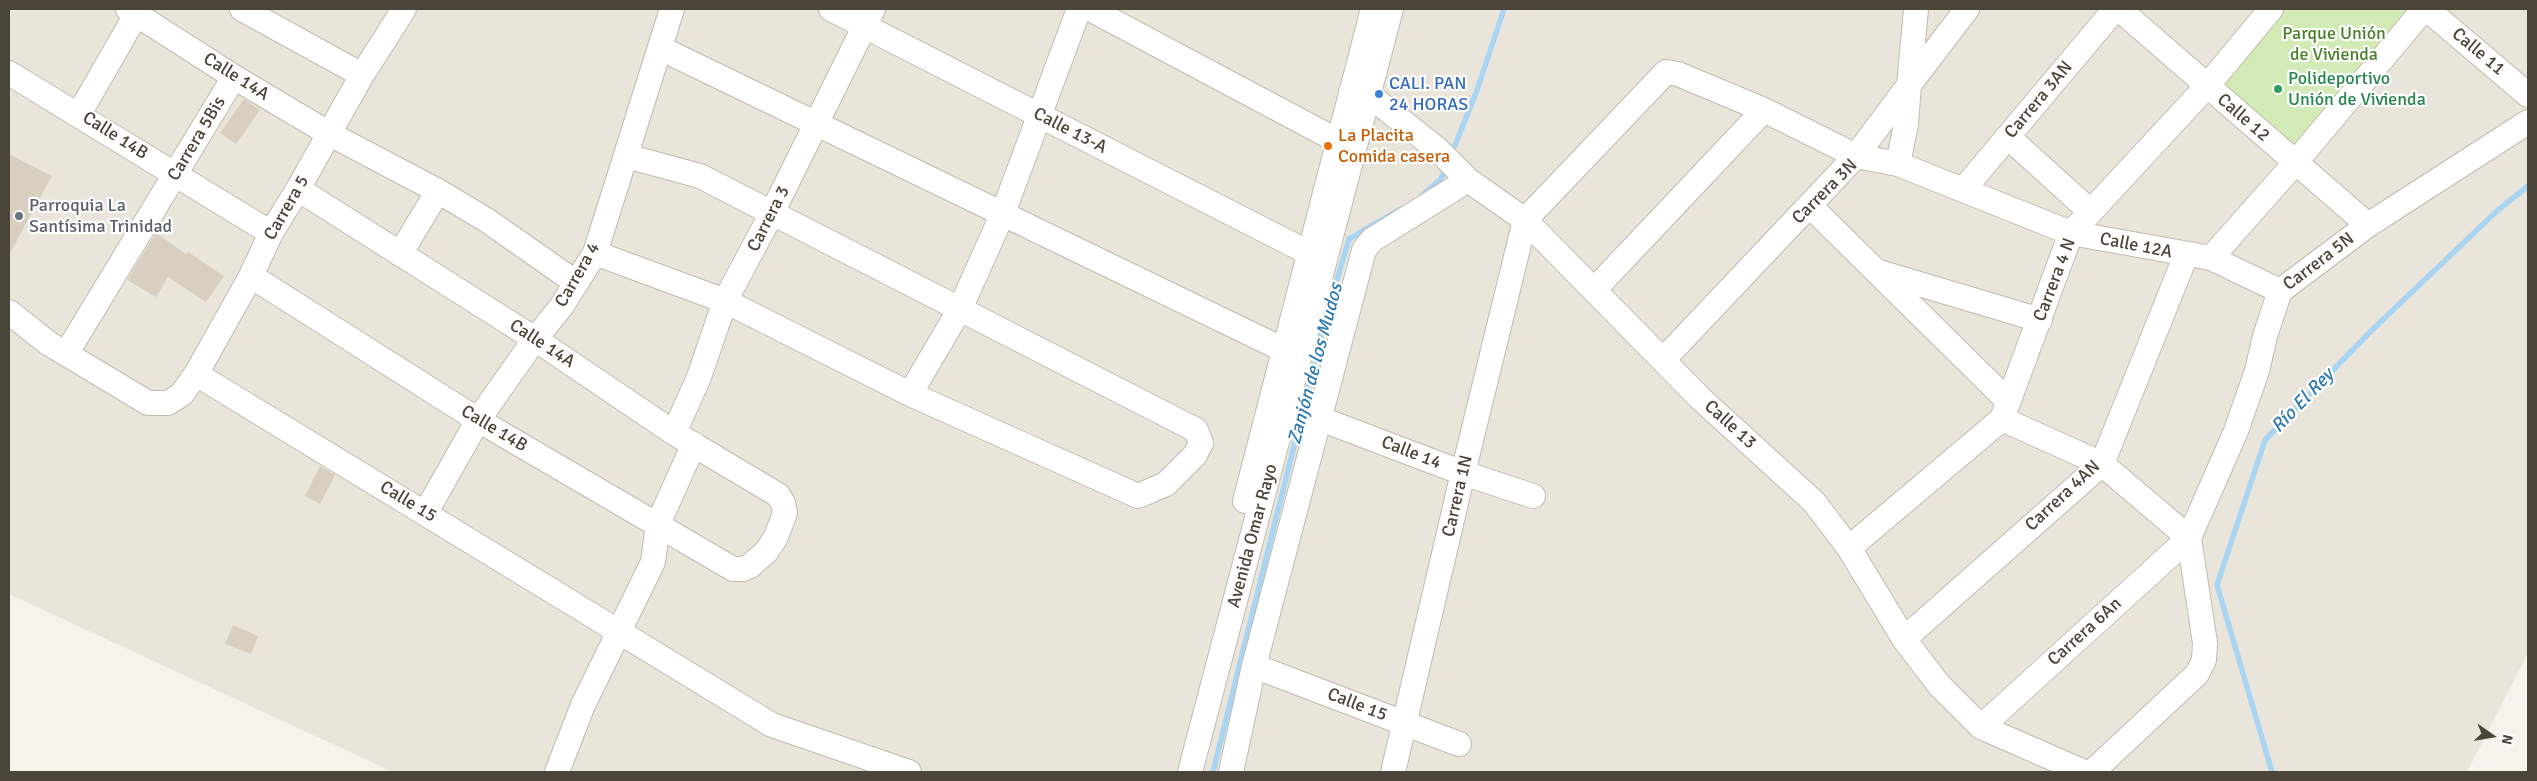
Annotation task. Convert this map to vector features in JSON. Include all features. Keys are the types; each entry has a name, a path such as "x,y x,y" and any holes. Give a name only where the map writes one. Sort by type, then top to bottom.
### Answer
{"street":[{"path":"242,9 362,75"},
{"name":"Carrera 5","path":"66,354 148,404 168,403 182,394 196,374 251,276 270,233 298,189 328,132 404,9"},
{"name":"Carrera 4","path":"426,512 478,420 535,339 561,308 575,282 595,253 672,9"},
{"name":"Calle 13-A","path":"831,9 869,17 1039,115 1309,253"},
{"path":"910,394 960,309 1003,213 1079,9"},
{"path":"1090,9 1338,141"},
{"path":"1898,164 1906,124 1916,9"},
{"path":"1525,220 1666,72 1678,74 1764,110 1856,156 1967,9"},
{"name":"Carrera 3AN","path":"1963,190 2115,9"},
{"name":"Calle 12","path":"2119,9 2368,225"},
{"name":"Carrera 4 N","path":"1849,548 2005,410 2071,233 2207,86 2272,9"},
{"path":"2211,258 2426,9"},
{"name":"Calle 11","path":"2426,9 2528,95"},
{"name":"Avenida Omar Rayo","path":"1190,772 1360,94 1379,10"},
{"path":"79,114 133,11"},
{"name":"Calle 14A","path":"133,11 234,77 488,221 575,282"},
{"name":"Carrera 3","path":"558,772 583,705 652,562 658,524 684,438 699,377 725,301 772,213 869,17"},
{"path":"660,48 1284,350"},
{"name":"Calle 14B","path":"9,74 79,114 270,233"},
{"name":"Carrera 5Bis","path":"66,354 234,77"},
{"name":"Avenida Omar Rayo","path":"1175,772 1338,141 1360,94"},
{"name":"Calle 13","path":"1360,94 1525,220 1701,399 1814,502 1849,548 1904,639 1939,685 1981,727 2084,772"},
{"path":"1594,290 1764,110"},
{"name":"Carrera 5N","path":"2189,538 2236,431 2257,371 2280,291 2368,225 2528,122"},
{"path":"2008,137 2092,212"},
{"path":"595,253 725,301 910,394 1138,496 1166,484 1195,455 1201,444 1196,430 700,176 626,156"},
{"name":"Carrera 3N","path":"1663,360 1856,156 1898,164 1963,190"},
{"path":"1231,772 1254,666 1318,418 1364,250 1372,240 1453,165"},
{"name":"Calle 14A","path":"298,189 535,339 684,438 778,495 784,503 785,513 776,537 766,552 743,569"},
{"name":"Calle 12A","path":"1963,190 2071,233 2211,258 2280,291"},
{"path":"400,254 438,191"},
{"path":"1810,206 1876,271 2005,410 2102,464 2189,538 2205,643 2204,660 2197,674 2092,772"},
{"name":"Carrera 1N","path":"1393,772 1462,473 1525,220"},
{"name":"Carrera 4AN","path":"1904,639 2102,464 2186,255"},
{"path":"1876,271 2040,320"},
{"name":"Calle 14B","path":"251,276 478,420 732,569 743,569"},
{"path":"9,312 48,343 66,354"},
{"name":"Calle 15","path":"196,374 426,512 772,725 909,772"},
{"name":"Calle 14","path":"1318,418 1462,473 1533,496"},
{"name":"Carrera 6An","path":"1981,727 2189,538"},
{"name":"Calle 15","path":"1254,666 1459,744"}],"shaded area":[{"path":"9,9 2528,9 2528,653 2467,772 393,772 9,594"}],"green space":[{"name":"Parque Unión de Vivienda","path":"2279,9 2409,9 2293,148 2217,83"}],"building":[{"path":"244,99 260,110 236,144 220,133"},
{"name":"Parroquia La Santísima Trinidad","path":"9,154 52,176 9,255"},
{"path":"156,233 186,254 188,252 224,276 206,302 168,277 156,297 127,280"},
{"path":"320,466 335,475 320,504 305,496"},
{"path":"233,625 258,636 251,654 225,644"}],"waterway":[{"name":"Zanjón de los Mudos","path":"1451,155 1476,93 1504,9"},
{"name":"Zanjón de los Mudos","path":"1421,196 1441,179 1446,166"},
{"name":"Río El Rey","path":"2272,772 2217,585 2265,440 2372,330 2498,210 2528,186"},
{"name":"Zanjón de los Mudos","path":"1213,772 1326,317 1349,239 1401,209"}],"place":[{"name":"Polideportivo Unión de Vivienda","path":"2278,89"},
{"name":"CALI. PAN 24 HORAS","path":"1379,94"},
{"name":"La Placita Comida casera","path":"1328,146"},
{"name":"Parroquia La Santísima Trinidad","path":"19,216"}]}
